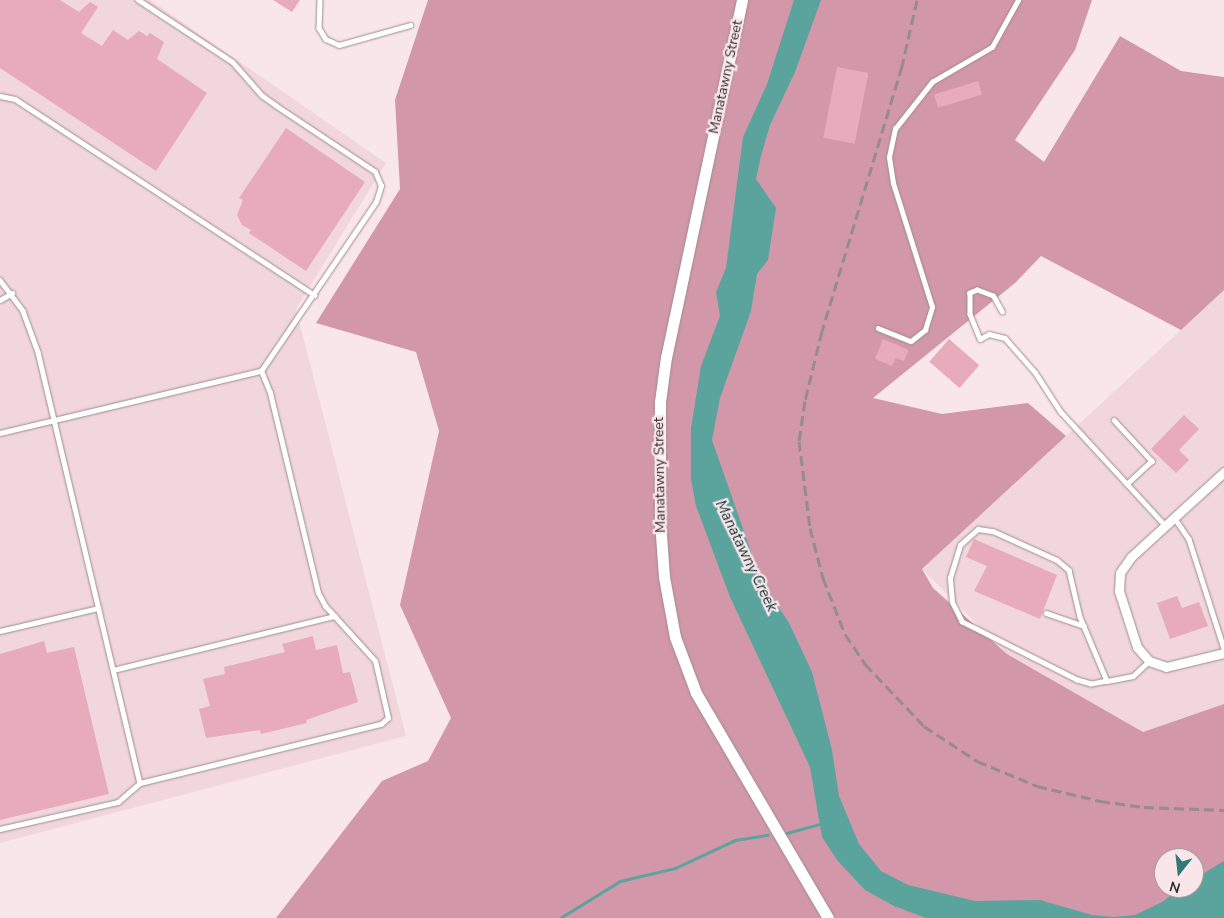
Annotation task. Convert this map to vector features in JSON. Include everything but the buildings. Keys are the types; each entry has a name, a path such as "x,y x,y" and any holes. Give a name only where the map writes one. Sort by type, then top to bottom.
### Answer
{"street":[{"name":"Manatawny Street","path":"742,0 666,358 660,402 660,521 664,577 675,637 696,693 828,918"},
{"path":"1224,472 1131,557 1120,573 1119,591 1136,647 1149,661 1166,668 1224,653"}],"lane":[{"path":"0,433 261,371 376,202 381,186 375,172 276,106 232,62 138,0"},
{"path":"320,0 318,28 326,39 339,45 410,25"},
{"path":"878,328 911,341 925,330 932,307 893,183 889,157 895,129 932,82 992,47 1018,0"},
{"path":"0,96 15,99 314,295"},
{"path":"0,280 12,293 31,328 140,783"},
{"path":"1002,312 993,296 977,290 970,292 970,314 980,339 995,334 1005,338 1035,372 1061,412 1165,525"},
{"path":"0,300 12,293"},
{"path":"0,830 118,802 140,783 382,724 388,718 375,661 334,616 318,592 270,393 261,371"},
{"path":"1114,420 1152,461 1127,484"},
{"path":"1174,517 1189,539 1224,649"},
{"path":"1107,681 1084,626 1069,570 1057,560 993,532 978,529 960,545 950,578 952,602 962,622 1077,680 1091,684 1107,681 1133,676 1149,661"},
{"path":"0,631 98,608"},
{"path":"1046,613 1084,626"},
{"path":"113,670 334,616"}],"shaded area":[{"path":"0,0 150,0 386,163 296,309 406,736 0,843"},
{"path":"428,0 1092,0 1075,50 1015,140 1044,162 1120,36 1181,71 1224,77 1224,290 1181,330 1041,256 1015,283 873,398 942,414 1028,403 1066,436 922,569 933,588 1007,654 1143,732 1224,704 1224,918 276,918 382,781 428,761 451,718 400,605 439,431 416,352 316,323 400,189 395,100"},
{"path":"1224,290 1224,704 1143,732 1007,654 922,569"}],"water":[{"name":"Manatawny Creek","path":"794,0 821,0 795,72 770,125 761,156 756,179 776,208 768,260 757,274 751,311 720,398 712,440 761,580 789,623 812,672 832,750 839,796 859,844 881,871 908,885 975,901 1040,900 1092,915 1114,917 1135,915 1167,898 1204,898 1204,873 1224,861 1224,918 926,918 894,906 865,890 837,860 822,837 810,767 730,597 696,506 691,479 691,428 701,366 720,316 716,292 726,268 743,137 767,84"}],"waterway":[{"path":"783,834 823,823"},
{"path":"560,918 620,881 675,868 735,840 768,835"}],"railway":[{"path":"917,0 902,66 822,331 805,401 799,441 810,528 823,578 845,634 865,664 924,726 977,761 1037,786 1100,801 1144,807 1224,810"}]}
